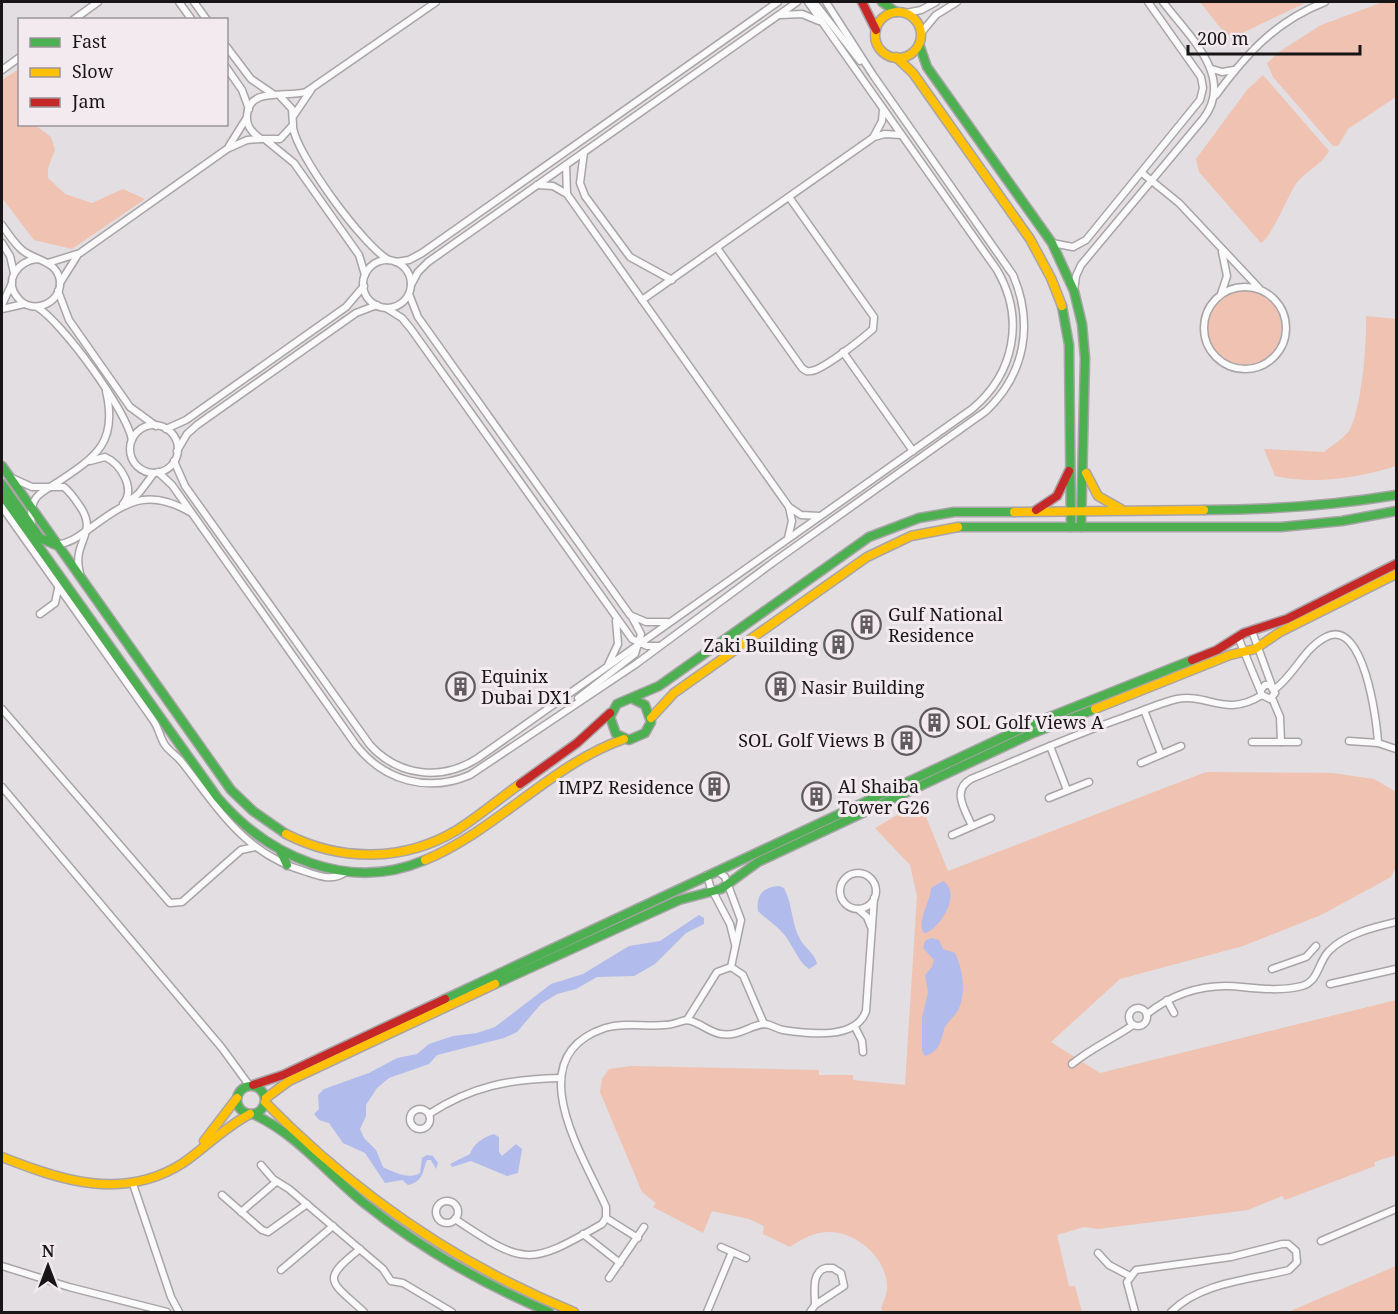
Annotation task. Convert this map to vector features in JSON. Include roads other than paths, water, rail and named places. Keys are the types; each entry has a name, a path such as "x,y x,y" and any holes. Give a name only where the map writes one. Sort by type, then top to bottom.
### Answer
{"street":[{"path":"76,18 98,2"},
{"path":"179,2 191,18"},
{"path":"194,2 206,18"},
{"path":"227,149 237,137 256,99 277,95 297,95 313,87 436,2"},
{"path":"386,308 397,306 409,294 418,272 428,262 797,2"},
{"path":"377,305 356,313 197,425 187,434 174,461 182,481 365,739 381,756 395,765 426,773 441,773 463,766 913,451 972,409 988,394 1001,376 1010,355 1014,322 1011,300 997,270 808,2"},
{"path":"814,2 873,75"},
{"path":"38,259 21,265 14,274 2,307 25,304 36,307 60,326 124,417 132,440 130,451 134,462 143,470 156,473 169,481 356,745 384,771 414,783 455,781 485,767 559,714 663,645 775,561 977,418 1002,394 1018,364 1024,342 1025,319 1021,296 1013,275 873,75 826,2"},
{"path":"862,2 876,30 876,40 882,50 896,57 909,68 1057,286 1068,330 1071,527"},
{"path":"882,2 896,12 906,13 921,10 936,2"},
{"path":"957,2 936,15 921,33 919,44 927,67 1052,243 1074,291 1084,342 1084,462 1081,527"},
{"path":"1052,243 1068,247 1083,243 1197,105 1203,88 1198,72 1148,2"},
{"path":"1163,2 1212,69 1215,85 1214,98"},
{"path":"1074,291 1076,276 1081,265 1207,113 1214,98 1235,69 1271,31 1294,16 1325,2"},
{"path":"365,275 375,264 409,260 422,253 775,3"},
{"path":"876,30 881,20 896,12"},
{"path":"906,13 916,21 921,33"},
{"path":"777,16 802,14 822,23"},
{"path":"896,57 910,54 919,44"},
{"path":"228,49 251,79 290,104 294,116 293,125 302,152 369,245 405,268 411,285"},
{"path":"2,70 18,58"},
{"path":"1212,69 1222,72 1235,69"},
{"path":"228,70 242,90 250,129 294,163 359,255 368,297 377,305 402,318 411,329 632,639 650,647 663,645"},
{"path":"294,116 313,87"},
{"path":"874,137 882,121 883,109"},
{"path":"48,262 80,253 227,149 247,140 285,136 293,125"},
{"path":"642,300 874,137 885,134 902,136"},
{"path":"584,152 580,183 585,196 630,257 672,280"},
{"path":"566,165 567,194"},
{"path":"1142,173 1179,203 1217,243 1260,290 1276,301 1281,309 1285,317 1286,336 1278,354 1254,369 1235,369 1226,365 1211,354 1206,345 1204,317 1226,282 1227,269 1217,243"},
{"path":"536,185 553,186 567,194 789,507 801,515 820,516"},
{"path":"717,248 802,368 813,371 843,351 873,329 874,317 789,197"},
{"path":"2,225 16,245 38,259 48,262 57,271 60,283"},
{"path":"2,243 10,256 14,274"},
{"path":"36,307 50,303 80,253"},
{"path":"12,282 14,293 25,304"},
{"path":"166,429 186,420 346,308 364,286"},
{"path":"1220,294 1236,288 1260,290"},
{"path":"58,291 69,320 130,407 156,426 166,429 173,436 177,451"},
{"path":"409,294 418,317 640,631 640,644 632,657 559,714"},
{"path":"843,351 913,451"},
{"path":"86,463 102,446 109,430 110,412 106,391"},
{"path":"132,440 142,429 156,426"},
{"path":"32,539 32,510 37,496 86,463 101,457 115,463 129,486 128,497 121,506"},
{"path":"2,484 44,541 56,545 73,540 121,506 139,493 156,473 174,461"},
{"path":"1084,462 1088,481 1096,494 1107,504 1127,511"},
{"path":"2,466 84,585 242,802 278,832 319,850 348,855 377,856 406,851 434,842 460,827 586,737 617,704 659,686 839,552 885,529 919,518 954,512 1305,509 1396,495"},
{"path":"1034,512 1058,496 1071,468"},
{"path":"9,476 32,487 60,486 69,491 87,516 87,530 78,554 84,585"},
{"path":"2,495 125,675 157,725 164,744 180,760 213,806 255,847 287,865 326,877 335,877 346,872"},
{"path":"121,506 141,499 160,499 192,513"},
{"path":"2,507 58,588 225,808 254,835 281,852 312,864 346,872 391,871 435,858 469,839 601,747 624,739 640,737 648,729 651,718 674,693 904,538 945,528 1281,526 1327,528 1391,515"},
{"path":"786,540 792,526 789,507"},
{"path":"191,1156 237,1098 239,1091 251,1085 283,1075 1027,726 1217,650 1238,637 1287,619 1396,564"},
{"path":"2,1157 48,1175 86,1185 112,1187 133,1184 167,1172 251,1114 261,1110 265,1100 276,1088 615,928 679,900 714,892 758,862 1031,734 1215,661 1258,647 1280,632 1396,574"},
{"path":"55,603 58,588"},
{"path":"40,614 55,603 70,604"},
{"path":"630,615 652,623 671,621"},
{"path":"606,668 618,644 615,618"},
{"path":"1252,631 1266,672 1274,687 1272,698 1280,721 1281,742"},
{"path":"972,826 960,799 964,784 1050,746 1180,699 1236,705 1251,702 1262,693 1265,685 1274,687 1290,676 1320,641 1330,635 1343,636 1349,640 1357,654 1371,692 1378,743"},
{"path":"1238,637 1262,693 1272,698"},
{"path":"1256,677 1262,678 1266,672"},
{"path":"633,699 645,705 651,718"},
{"path":"2,709 170,903 182,902 241,850 255,847"},
{"path":"1144,711 1161,754"},
{"path":"611,713 613,730 624,739"},
{"path":"1350,741 1378,743 1396,749"},
{"path":"1252,742 1298,742"},
{"path":"1050,746 1068,790"},
{"path":"1141,763 1181,746"},
{"path":"1049,798 1089,782"},
{"path":"2,787 251,1085 262,1090 265,1100 278,1114 359,1187 423,1234 495,1277 574,1312"},
{"path":"951,834 991,818"},
{"path":"241,850 242,835"},
{"path":"281,852 287,865"},
{"path":"717,870 725,877 741,925 731,967"},
{"path":"455,1220 501,1247 523,1256 545,1254 602,1224 606,1218 606,1207 564,1116 560,1097 560,1078 575,1048 596,1032 612,1026 664,1025 687,1020 715,1033 729,1035 764,1024 786,1030 836,1032 855,1027 862,1020 867,1006 874,898 874,884 868,877 859,874 846,878 840,891 842,900 867,917 872,928"},
{"path":"707,875 726,916 735,945"},
{"path":"858,909 866,907 874,898"},
{"path":"726,916 732,917 737,910"},
{"path":"1072,1064 1094,1046 1114,1038 1133,1025 1144,1024 1147,1014 1167,1000 1212,986 1261,989 1300,986 1315,977 1330,950 1337,945 1367,931 1396,922"},
{"path":"1272,969 1310,955 1316,946"},
{"path":"1310,955 1322,962"},
{"path":"687,1020 715,975 724,968 731,967 743,975 764,1024"},
{"path":"1330,984 1396,969"},
{"path":"1167,1000 1174,1013"},
{"path":"1133,1025 1129,1020 1131,1011 1140,1008 1147,1014"},
{"path":"855,1027 862,1041 863,1052"},
{"path":"429,1114 464,1094 489,1084 521,1079 560,1078"},
{"path":"276,1088 274,1104 278,1114"},
{"path":"237,1098 240,1109 283,1131 350,1192 411,1237 485,1282 549,1312"},
{"path":"261,1165 276,1182 307,1204 386,1271 392,1281 403,1283 452,1312"},
{"path":"242,1212 276,1182"},
{"path":"133,1184 171,1297 179,1312"},
{"path":"222,1195 264,1231 271,1232 307,1204"},
{"path":"1321,1240 1396,1209"},
{"path":"606,1218 638,1238"},
{"path":"281,1270 333,1226"},
{"path":"609,1278 644,1227"},
{"path":"584,1234 620,1263"},
{"path":"1135,1312 1128,1286 1130,1275 1140,1269 1231,1257 1282,1244 1288,1244 1296,1251 1297,1262 1289,1270 1203,1291 1186,1299 1172,1312"},
{"path":"721,1247 746,1258"},
{"path":"360,1250 335,1269 333,1280 336,1287 364,1312"},
{"path":"707,1312 732,1252"},
{"path":"1098,1253 1109,1265 1130,1275"},
{"path":"2,1266 69,1287 165,1311 171,1297"},
{"path":"810,1312 815,1305 842,1289 844,1281 838,1270 826,1268 817,1273 815,1305"}],"water":[{"path":"943,881 949,887 951,895 949,904 935,927 924,933 922,923 931,888"},
{"path":"779,886 784,888 787,894 798,935 816,961 817,964 809,969 801,961 784,934 758,911 758,900 762,893 769,888"},
{"path":"699,915 704,918 704,924 686,933 655,964 634,976 597,977 576,989 557,994 541,1004 517,1032 504,1038 437,1055 429,1064 389,1078 377,1088 366,1105 366,1116 360,1129 364,1138 376,1150 383,1167 396,1173 416,1175 420,1173 422,1158 427,1155 433,1156 438,1163 436,1169 431,1160 427,1160 422,1176 417,1181 408,1185 402,1180 385,1183 365,1153 343,1143 329,1123 319,1120 314,1114 319,1109 318,1095 324,1089 369,1073 397,1058 417,1054 429,1044 495,1027 551,984 583,974 629,946 660,941"},
{"path":"931,938 939,940 943,949 955,953 962,975 963,990 957,1012 945,1027 939,1045 925,1056 922,1051 922,1018 928,992 925,975 932,967 934,960 923,948 925,941"},
{"path":"494,1134 499,1137 499,1152 502,1156 516,1144 522,1149 518,1173 507,1176 471,1161 452,1167 450,1164 470,1154 479,1141"}],"place":[{"name":"Gulf National Residence","path":"867,624"},
{"name":"Zaki Building","path":"839,645"},
{"name":"Equinix Dubai DX1","path":"460,686"},
{"name":"Nasir Building","path":"780,687"},
{"name":"SOL Golf Views A","path":"935,722"},
{"name":"SOL Golf Views B","path":"906,740"},
{"name":"IMPZ Residence","path":"715,787"},
{"name":"Al Shaiba Tower G26","path":"817,796"}]}
